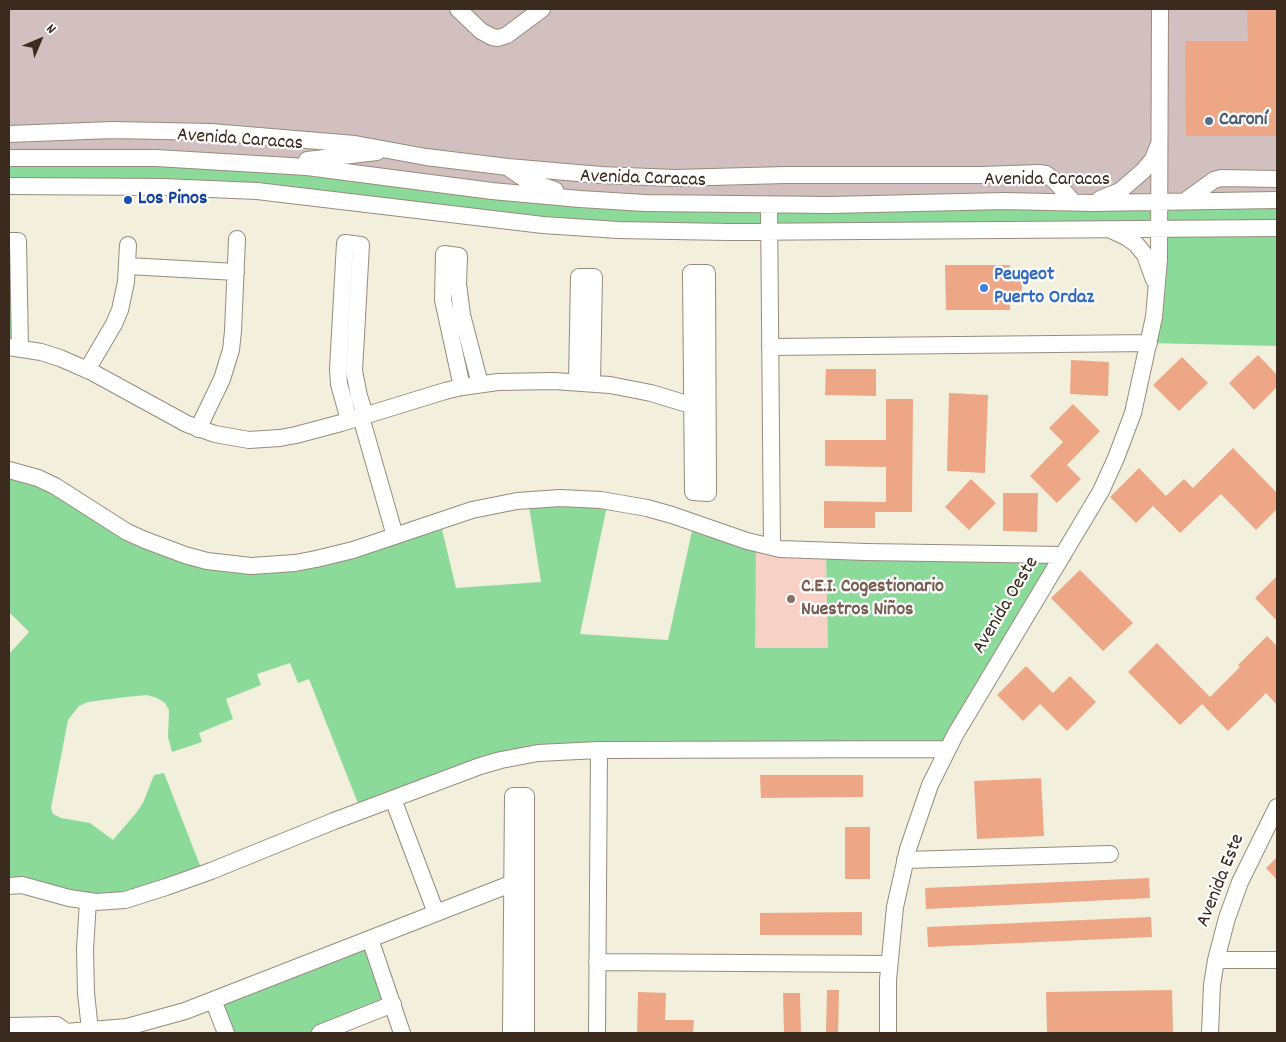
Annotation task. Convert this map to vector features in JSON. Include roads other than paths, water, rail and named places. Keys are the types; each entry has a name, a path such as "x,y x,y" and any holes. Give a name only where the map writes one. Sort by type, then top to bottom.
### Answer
{"street":[{"path":"458,9 481,31 498,38 507,35 542,9"},
{"name":"Avenida Oeste","path":"888,1033 889,964 895,908 905,860 922,806 947,749 1100,491 1116,458 1133,414 1157,289 1160,228 1160,9"},
{"path":"9,134 113,130 211,132 355,144 389,151 508,167 591,174 675,178 1039,173 1046,174 1056,182 1073,202"},
{"path":"1092,203 1120,191 1130,183 1153,159 1160,142"},
{"path":"258,164 354,156 389,151"},
{"name":"Avenida Caracas","path":"9,158 156,158 307,166 464,187 580,199 654,203 769,205 1005,201 1092,203 1277,200"},
{"path":"508,167 528,181 580,199"},
{"path":"1185,201 1214,180 1221,178 1277,179"},
{"path":"9,186 218,188 306,196 543,225 618,230 1277,228"},
{"path":"769,205 772,548"},
{"path":"1109,229 1136,244 1145,255 1152,270 1157,289"},
{"path":"198,429 228,365 233,331 237,239"},
{"path":"9,241 18,241 14,348 60,358 87,370 198,429 230,438 265,439 296,436 462,386 524,381 585,382 631,389 700,408"},
{"path":"359,417 343,399 338,369 345,243 361,245 354,370 359,396 359,417 395,536"},
{"path":"87,370 120,310 128,266 128,245"},
{"path":"462,386 443,300 444,254 459,256 458,284 462,315 480,384"},
{"path":"128,266 236,272"},
{"path":"691,273 707,273 700,408 691,273"},
{"path":"579,277 594,278 585,382 579,277"},
{"path":"770,347 1148,343"},
{"path":"9,470 20,472 55,486 127,532 145,540 185,555 208,561 250,566 295,563 353,550 472,510 496,504 575,498 608,501 647,508 772,548 866,552 1063,555"},
{"path":"9,872 16,886 88,901 108,902 144,894 211,871 501,760 538,753 599,750 947,749"},
{"path":"597,1033 599,750"},
{"path":"393,800 436,912"},
{"name":"Avenida Este","path":"1210,1033 1212,985 1216,960 1233,900 1277,806"},
{"path":"905,860 1110,854"},
{"path":"9,1026 57,1025 65,1032 140,1024 185,1011 519,881"},
{"path":"512,1033 519,881"},
{"path":"519,881 526,1033"},
{"path":"88,901 85,949 86,993 90,1030"},
{"path":"370,938 402,1033"},
{"path":"1216,960 1277,960"},
{"path":"597,962 889,964"},
{"path":"213,1000 226,1033"},
{"path":"320,1033 392,1004"}],"place":[{"name":"Caroní","path":"1209,121"},
{"name":"Los Pinos","path":"128,200"},
{"name":"Peugeot Puerto Ordaz","path":"984,288"},
{"name":"C.E.I. Cogestionario Nuestros Niños","path":"791,599"}]}
